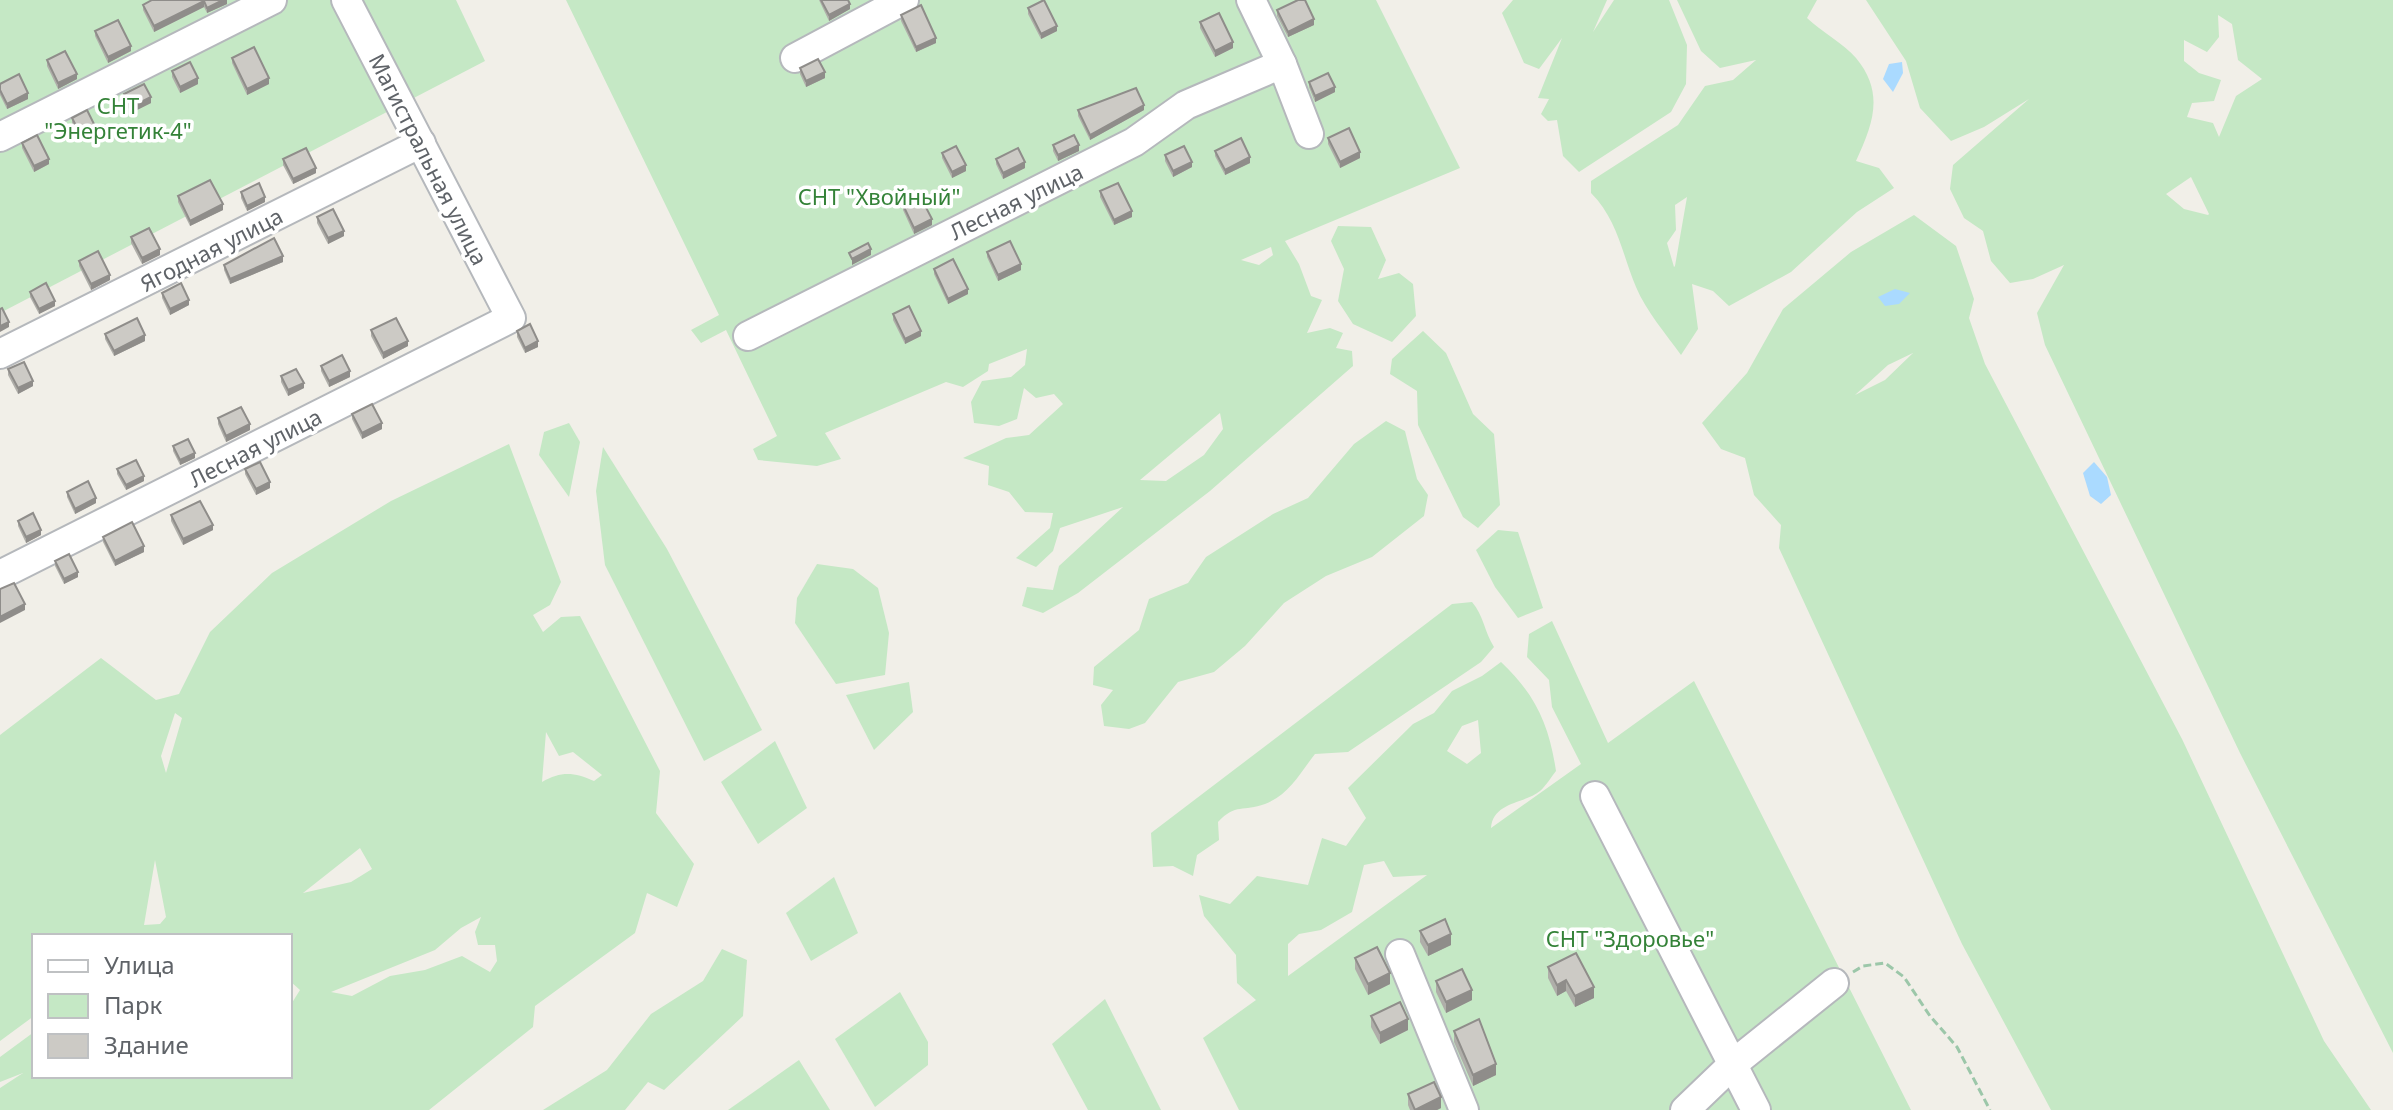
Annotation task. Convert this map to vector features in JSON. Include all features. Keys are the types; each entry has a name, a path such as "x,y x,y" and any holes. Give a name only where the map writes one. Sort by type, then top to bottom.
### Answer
{"street":[{"path":"0,137 272,0"},
{"name":"Магистральная улица","path":"346,0 511,318"},
{"path":"795,58 863,10 904,0"},
{"path":"1251,0 1282,64 1309,134"},
{"name":"Лесная улица","path":"748,336 1134,142 1186,105 1282,64"},
{"name":"Ягодная улица","path":"0,354 421,143"},
{"name":"Лесная улица","path":"0,575 511,318"},
{"path":"1595,796 1756,1110"},
{"path":"1400,954 1464,1110"},
{"path":"1685,1110 1733,1064 1834,983"}],"path":[{"path":"1834,983 1863,966 1885,963 1904,977 1930,1016 1957,1047 1990,1110"}],"green space":[{"name":"СНТ \"Энергетик-4\"","path":"0,0 456,0 485,61 0,313"},
{"name":"СНТ \"Хвойный\"","path":"566,0 1376,0 1460,168 1285,241 1299,264 1311,296 1322,300 1307,333 1330,328 1343,333 1336,348 1352,351 1353,366 1210,491 1078,593 1043,613 1022,606 1027,587 1053,590 1059,566 1123,507 1060,528 1053,551 1036,567 1016,558 1050,528 1053,513 1025,512 1009,492 988,485 989,466 963,458 1006,438 1029,435 1063,404 1054,394 1036,398 1024,388 1017,419 999,426 974,423 971,402 982,381 1011,377 1025,365 1027,349 989,364 988,371 963,387 946,382 825,433 841,459 817,466 758,460 753,449 777,436 726,330 701,343 691,330 719,315","holes":["1271,247 1273,255 1259,265 1241,260","1220,413 1223,429 1204,455 1166,481 1140,480"]},
{"path":"1513,0 1607,0 1593,32 1614,0 1669,0 1687,45 1686,84 1671,112 1579,172 1563,156 1557,120 1548,121 1541,114 1549,99 1538,98 1562,38 1539,69 1524,63 1502,13"},
{"path":"1677,0 1817,0 1807,18 1856,58 1871,84 1871,121 1856,161 1879,168 1894,188 1857,212 1791,272 1729,306 1713,291 1692,284 1698,329 1681,355 1640,296 1613,226 1591,193 1591,181 1678,125 1705,86 1733,80 1756,60 1720,68 1701,51","holes":["1687,197 1675,266 1667,243 1676,230 1675,205"]},
{"path":"1866,0 2393,0 2393,1053 2240,753 2045,345 2037,313 2064,265 2033,279 2010,283 1991,261 1983,231 1964,218 1950,189 1953,165 2029,99 1984,127 1951,141 1920,108 1906,61","holes":["2218,15 2232,24 2238,60 2262,79 2236,96 2219,137 2213,123 2187,117 2192,103 2214,101 2221,80 2199,73 2184,61 2184,40 2207,52 2219,37","2191,177 2209,214 2208,215 2184,209 2166,194"]},
{"path":"1914,215 1956,246 1974,299 1969,318 1985,364 2182,739 2324,1041 2371,1110 2051,1110 1962,944 1779,548 1781,525 1754,495 1745,458 1721,449 1702,423 1747,373 1783,309 1851,252","holes":["1913,353 1885,380 1855,395 1888,365"]},
{"path":"1338,226 1371,227 1386,260 1378,279 1399,273 1413,284 1416,316 1392,342 1353,324 1338,301 1344,269 1331,241"},
{"path":"1423,331 1446,353 1473,414 1494,434 1500,505 1478,528 1463,517 1418,425 1417,391 1390,374 1392,359"},
{"path":"1386,421 1405,431 1417,479 1428,495 1424,516 1372,557 1326,576 1284,603 1245,646 1214,672 1178,682 1145,723 1129,729 1104,726 1101,705 1113,690 1093,685 1094,667 1139,630 1149,599 1188,583 1206,557 1273,514 1308,498 1354,444"},
{"path":"569,423 580,442 569,497 539,455 544,432"},
{"path":"509,444 561,582 550,605 533,615 543,632 561,617 580,616 660,771 656,813 694,864 677,907 647,893 635,933 535,1006 533,1027 429,1110 0,1110 0,1088 23,1073 0,1082 0,1057 32,1033 32,1078 292,1078 292,1003 300,990 292,983 292,934 32,934 32,1017 0,1041 0,735 101,658 156,700 179,694 210,632 272,573 391,501","holes":["175,713 182,718 166,773 161,756","546,732 559,756 573,752 602,775 594,781 574,774 562,774 542,782","360,848 372,869 351,882 303,893","155,860 166,917 160,924 144,925","481,917 475,932 478,945 495,945 497,961 490,972 462,956 425,970 390,976 352,996 331,992 435,950 461,928"]},
{"path":"603,447 667,549 762,730 704,761 605,565 596,491"},
{"path":"1498,530 1518,532 1543,608 1518,618 1495,587 1476,550"},
{"path":"817,564 853,569 878,588 889,633 885,675 836,684 795,623 797,598"},
{"path":"1472,602 1494,647 1481,662 1348,752 1315,754 1293,783 1273,800 1224,816 1218,822 1219,840 1197,855 1193,876 1173,866 1153,867 1151,833 1452,604"},
{"name":"СНТ \"Здоровье\"","path":"1552,621 1608,743 1694,681 1911,1110 1239,1110 1203,1038 1256,1000 1237,983 1236,955 1204,916 1199,895 1230,904 1257,876 1308,885 1322,838 1346,846 1366,818 1348,788 1413,724 1434,713 1452,691 1501,662 1523,686 1539,711 1556,771 1540,791 1497,813 1491,828 1581,764 1552,707 1549,680 1527,657 1529,634","holes":["1478,720 1481,753 1467,764 1447,751 1462,726","1384,861 1393,877 1427,875 1288,976 1288,944 1299,934 1321,930 1352,912 1364,865"]},
{"path":"909,682 913,712 874,750 846,695"},
{"path":"775,741 807,808 758,844 721,782"},
{"path":"834,877 858,933 811,961 786,913"},
{"path":"722,949 747,960 743,1016 664,1090 648,1082 625,1110 543,1110 607,1070 651,1014 703,981"},
{"path":"900,992 928,1042 928,1065 875,1107 835,1039"},
{"path":"1105,999 1161,1110 1088,1110 1052,1044"},
{"path":"799,1060 830,1110 728,1110"}],"water":[{"path":"1902,62 1903,73 1893,92 1883,79 1889,64"},
{"path":"1895,289 1910,293 1899,304 1885,306 1878,297"},
{"path":"2094,462 2107,477 2111,495 2101,504 2090,496 2083,473"}],"building":[{"path":"152,0 223,0 207,8 204,1 154,26 143,5"},
{"path":"821,0 848,0 850,4 829,15"},
{"path":"1044,0 1057,26 1041,34 1028,8"},
{"path":"1305,0 1314,19 1288,32 1277,10"},
{"path":"921,5 936,38 916,47 901,15"},
{"path":"1219,13 1233,42 1215,51 1200,22"},
{"path":"118,20 131,46 108,57 95,31"},
{"path":"254,47 269,78 247,89 232,58"},
{"path":"65,51 77,74 58,83 47,60"},
{"path":"818,59 825,72 806,81 800,68"},
{"path":"190,62 198,78 180,87 172,71"},
{"path":"1328,73 1335,87 1315,96 1309,82"},
{"path":"19,74 28,93 7,104 0,84"},
{"path":"144,84 151,97 131,107 124,94"},
{"path":"1136,88 1144,105 1090,135 1078,110"},
{"path":"87,110 95,126 80,133 72,118"},
{"path":"1349,128 1360,152 1340,162 1328,138"},
{"path":"37,135 49,159 34,166 22,143"},
{"path":"1074,135 1079,145 1058,155 1053,145"},
{"path":"1241,138 1250,157 1225,170 1215,151"},
{"path":"956,146 966,165 952,172 942,153"},
{"path":"1184,146 1192,162 1173,171 1165,155"},
{"path":"306,148 316,168 293,179 283,159"},
{"path":"1018,148 1025,162 1003,173 996,159"},
{"path":"210,180 223,204 190,221 178,196"},
{"path":"259,183 265,197 247,206 241,192"},
{"path":"1118,183 1132,211 1114,220 1100,191"},
{"path":"920,196 932,219 914,228 903,205"},
{"path":"333,209 344,231 328,238 317,217"},
{"path":"149,228 160,249 142,258 131,237"},
{"path":"274,238 283,256 230,279 224,265"},
{"path":"1010,241 1021,264 998,275 987,252"},
{"path":"868,243 871,249 852,259 849,253"},
{"path":"98,251 110,275 91,284 79,261"},
{"path":"953,259 968,289 948,299 934,269"},
{"path":"46,283 55,301 39,309 30,292"},
{"path":"181,283 189,300 170,309 162,293"},
{"path":"909,306 921,331 905,339 893,314"},
{"path":"0,309 9,322 0,326"},
{"path":"137,318 145,335 114,351 105,334"},
{"path":"396,318 408,341 383,353 371,330"},
{"path":"530,324 538,341 525,348 517,331"},
{"path":"342,355 350,371 329,381 321,366"},
{"path":"24,362 33,381 18,388 8,369"},
{"path":"296,369 304,383 288,390 281,376"},
{"path":"372,404 382,423 362,433 352,414"},
{"path":"241,407 250,424 226,436 218,418"},
{"path":"188,439 195,453 180,460 173,446"},
{"path":"136,460 144,476 126,485 117,469"},
{"path":"260,462 270,482 256,489 245,469"},
{"path":"88,481 96,498 75,509 67,492"},
{"path":"200,501 213,525 183,539 171,515"},
{"path":"33,513 41,530 26,537 18,521"},
{"path":"132,522 144,546 115,561 103,537"},
{"path":"69,554 78,572 64,579 55,561"},
{"path":"14,583 25,604 0,617 0,589"},
{"path":"1445,919 1451,934 1428,945 1420,931"},
{"path":"1377,947 1390,973 1368,984 1355,958"},
{"path":"1576,953 1594,987 1575,996 1566,980 1557,985 1548,967"},
{"path":"1462,969 1472,990 1446,1002 1436,981"},
{"path":"1400,1002 1408,1019 1380,1033 1371,1016"},
{"path":"1479,1019 1496,1064 1473,1075 1454,1031"},
{"path":"1434,1082 1441,1097 1415,1110 1408,1094"}]}
